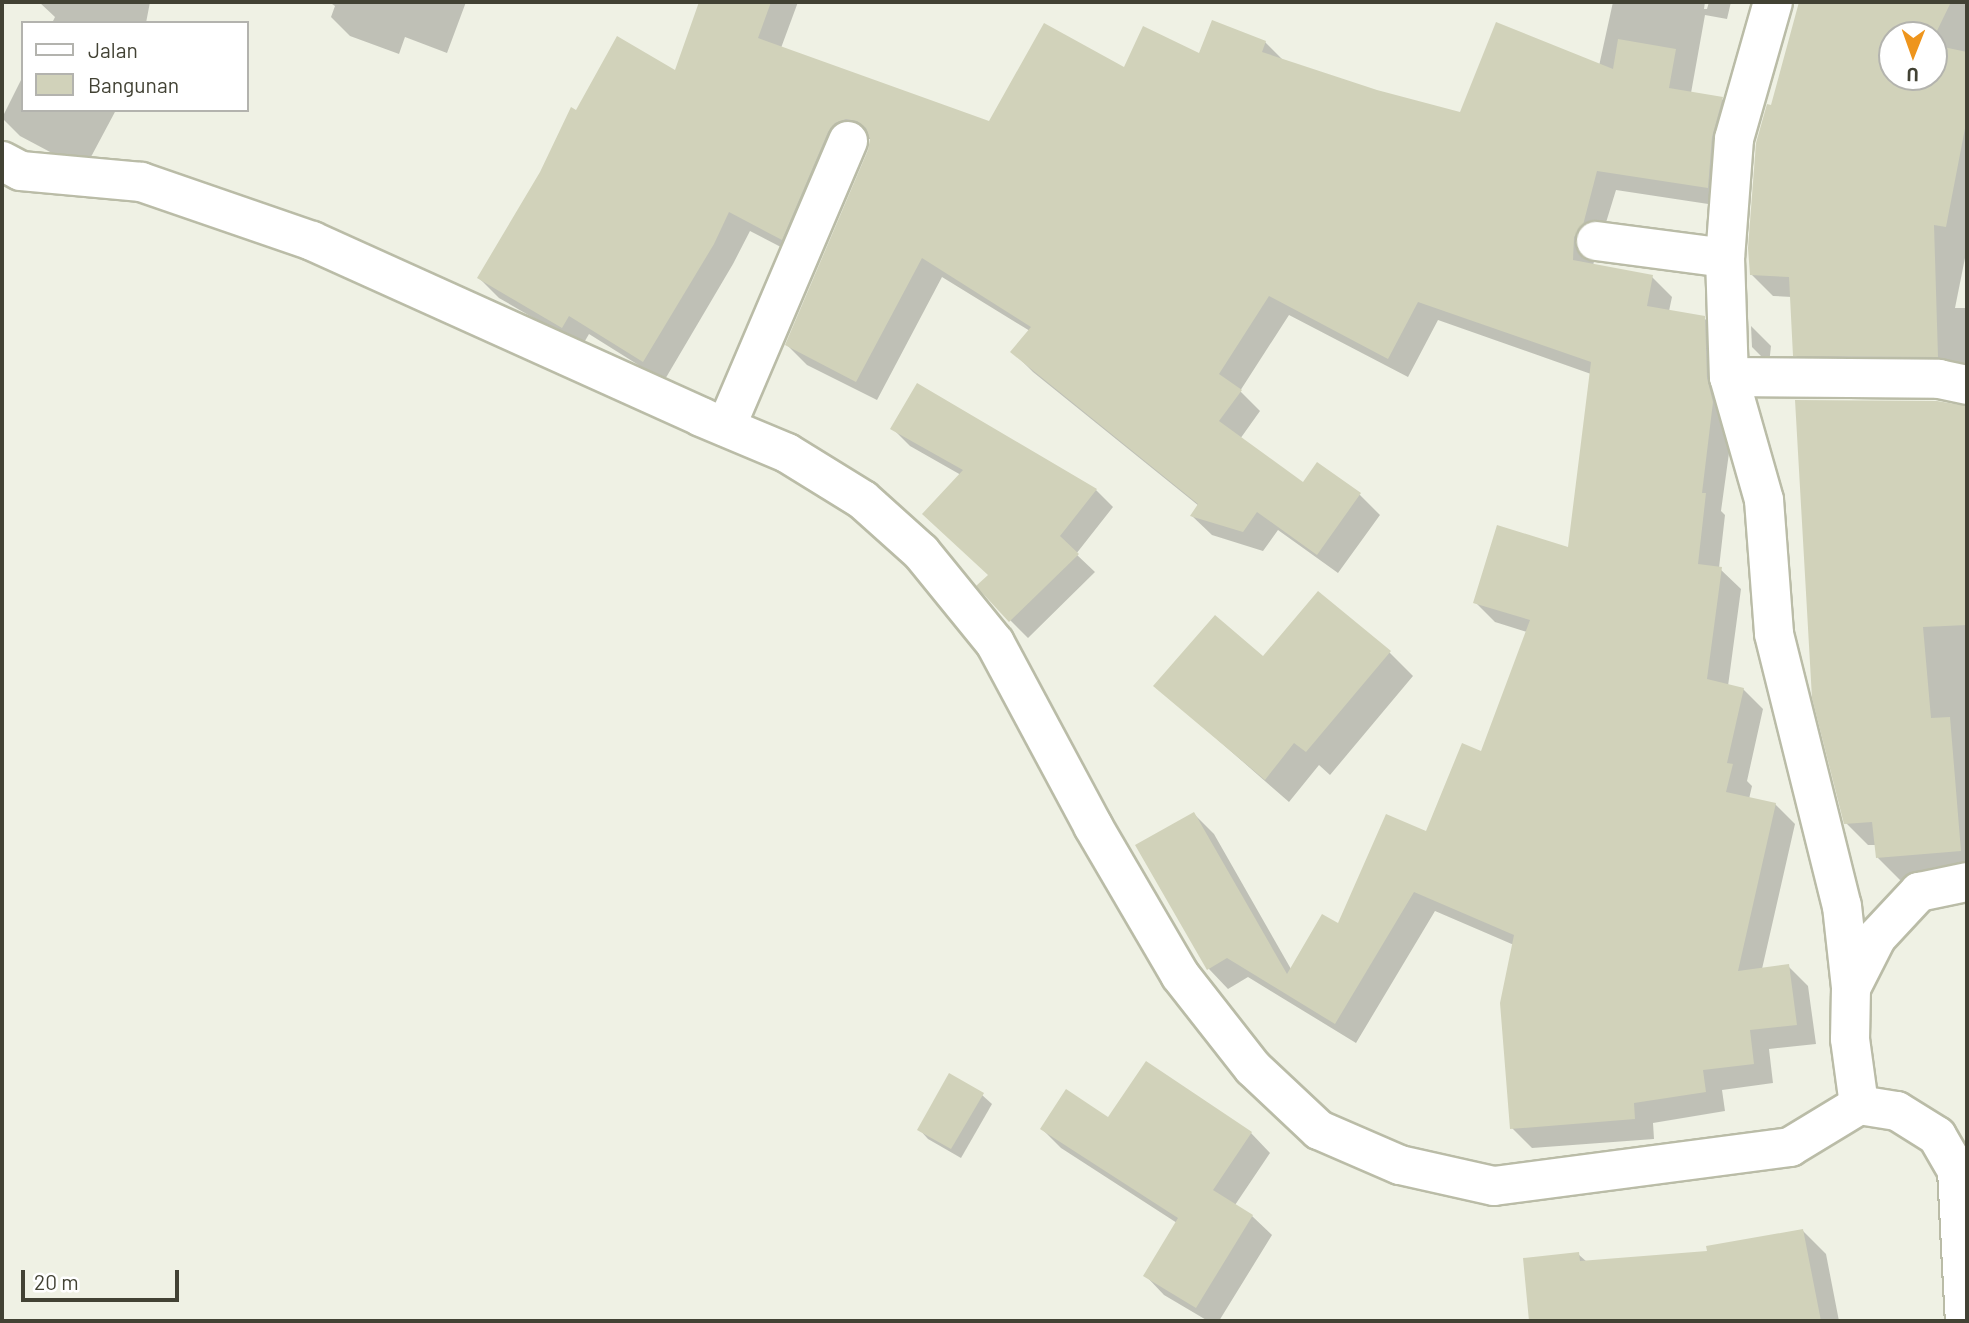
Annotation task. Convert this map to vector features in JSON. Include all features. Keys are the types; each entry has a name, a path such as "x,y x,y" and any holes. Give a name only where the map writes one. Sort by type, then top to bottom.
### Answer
{"street":[{"path":"1773,2 1734,139 1725,258 1728,377 1764,500 1774,634 1842,906 1851,988 1850,1039 1859,1105"},
{"path":"726,427 848,141"},
{"path":"2,161 21,171 141,182 312,241 787,453 863,500 921,552 995,643 1093,825 1180,975 1253,1068 1320,1130 1400,1165 1494,1186 1790,1147 1859,1105 1897,1111 1937,1136 1957,1170 1965,1321"},
{"path":"1596,241 1725,258"},
{"path":"1728,377 1939,379 1967,385"},
{"path":"1851,988 1877,937 1919,892 1967,882"}],"building":[{"path":"699,2 771,2 758,38 989,121 1044,23 1124,67 1143,26 1199,53 1212,20 1266,41 1262,52 1377,90 1460,112 1496,22 1613,69 1618,39 1676,49 1669,88 1723,97 1712,137 1708,188 1597,171 1583,225 1574,237 1573,260 1653,275 1647,306 1705,316 1707,378 1713,402 1702,493 1706,493 1698,564 1722,567 1707,679 1744,688 1727,763 1733,764 1726,792 1776,803 1738,971 1789,964 1797,1025 1750,1030 1754,1064 1703,1070 1706,1092 1634,1103 1635,1119 1510,1129 1500,1003 1514,935 1414,892 1335,1024 1227,958 1207,970 1135,845 1194,812 1287,974 1322,914 1338,923 1386,814 1426,831 1462,743 1481,751 1530,620 1473,603 1497,525 1568,547 1591,362 1418,302 1388,359 1269,296 1219,374 1242,390 1219,421 1303,482 1317,462 1361,493 1317,555 1257,512 1243,532 1190,516 1198,504 1010,352 1031,327 922,258 856,382 785,345 868,150 870,139 866,128 857,121 846,119 835,123 828,132 782,240 729,212 714,244 643,362 569,316 562,328 477,278 540,172 571,107 576,110 617,36 675,70"},
{"path":"1799,2 1951,2 1942,21 1878,21 1878,91 1948,91 1948,48 1967,52 1967,118 1946,227 1934,225 1938,357 1793,356 1789,277 1750,275 1748,248 1756,143 1767,104 1771,105"},
{"path":"917,383 1097,489 1060,536 1079,554 1009,622 976,586 988,575 922,514 963,470 890,429"},
{"path":"1795,400 1937,401 1967,406 1967,625 1923,627 1931,718 1950,717 1961,851 1876,858 1872,822 1844,824 1812,698"},
{"path":"1318,591 1391,651 1306,752 1294,743 1265,780 1153,686 1215,615 1263,656"},
{"path":"1146,1061 1252,1132 1213,1190 1253,1215 1196,1308 1143,1276 1178,1218 1040,1129 1066,1089 1108,1117"},
{"path":"949,1073 984,1093 951,1149 917,1130"},
{"path":"1803,1229 1821,1321 1529,1321 1523,1258 1579,1252 1580,1261 1707,1251 1706,1246"}]}
